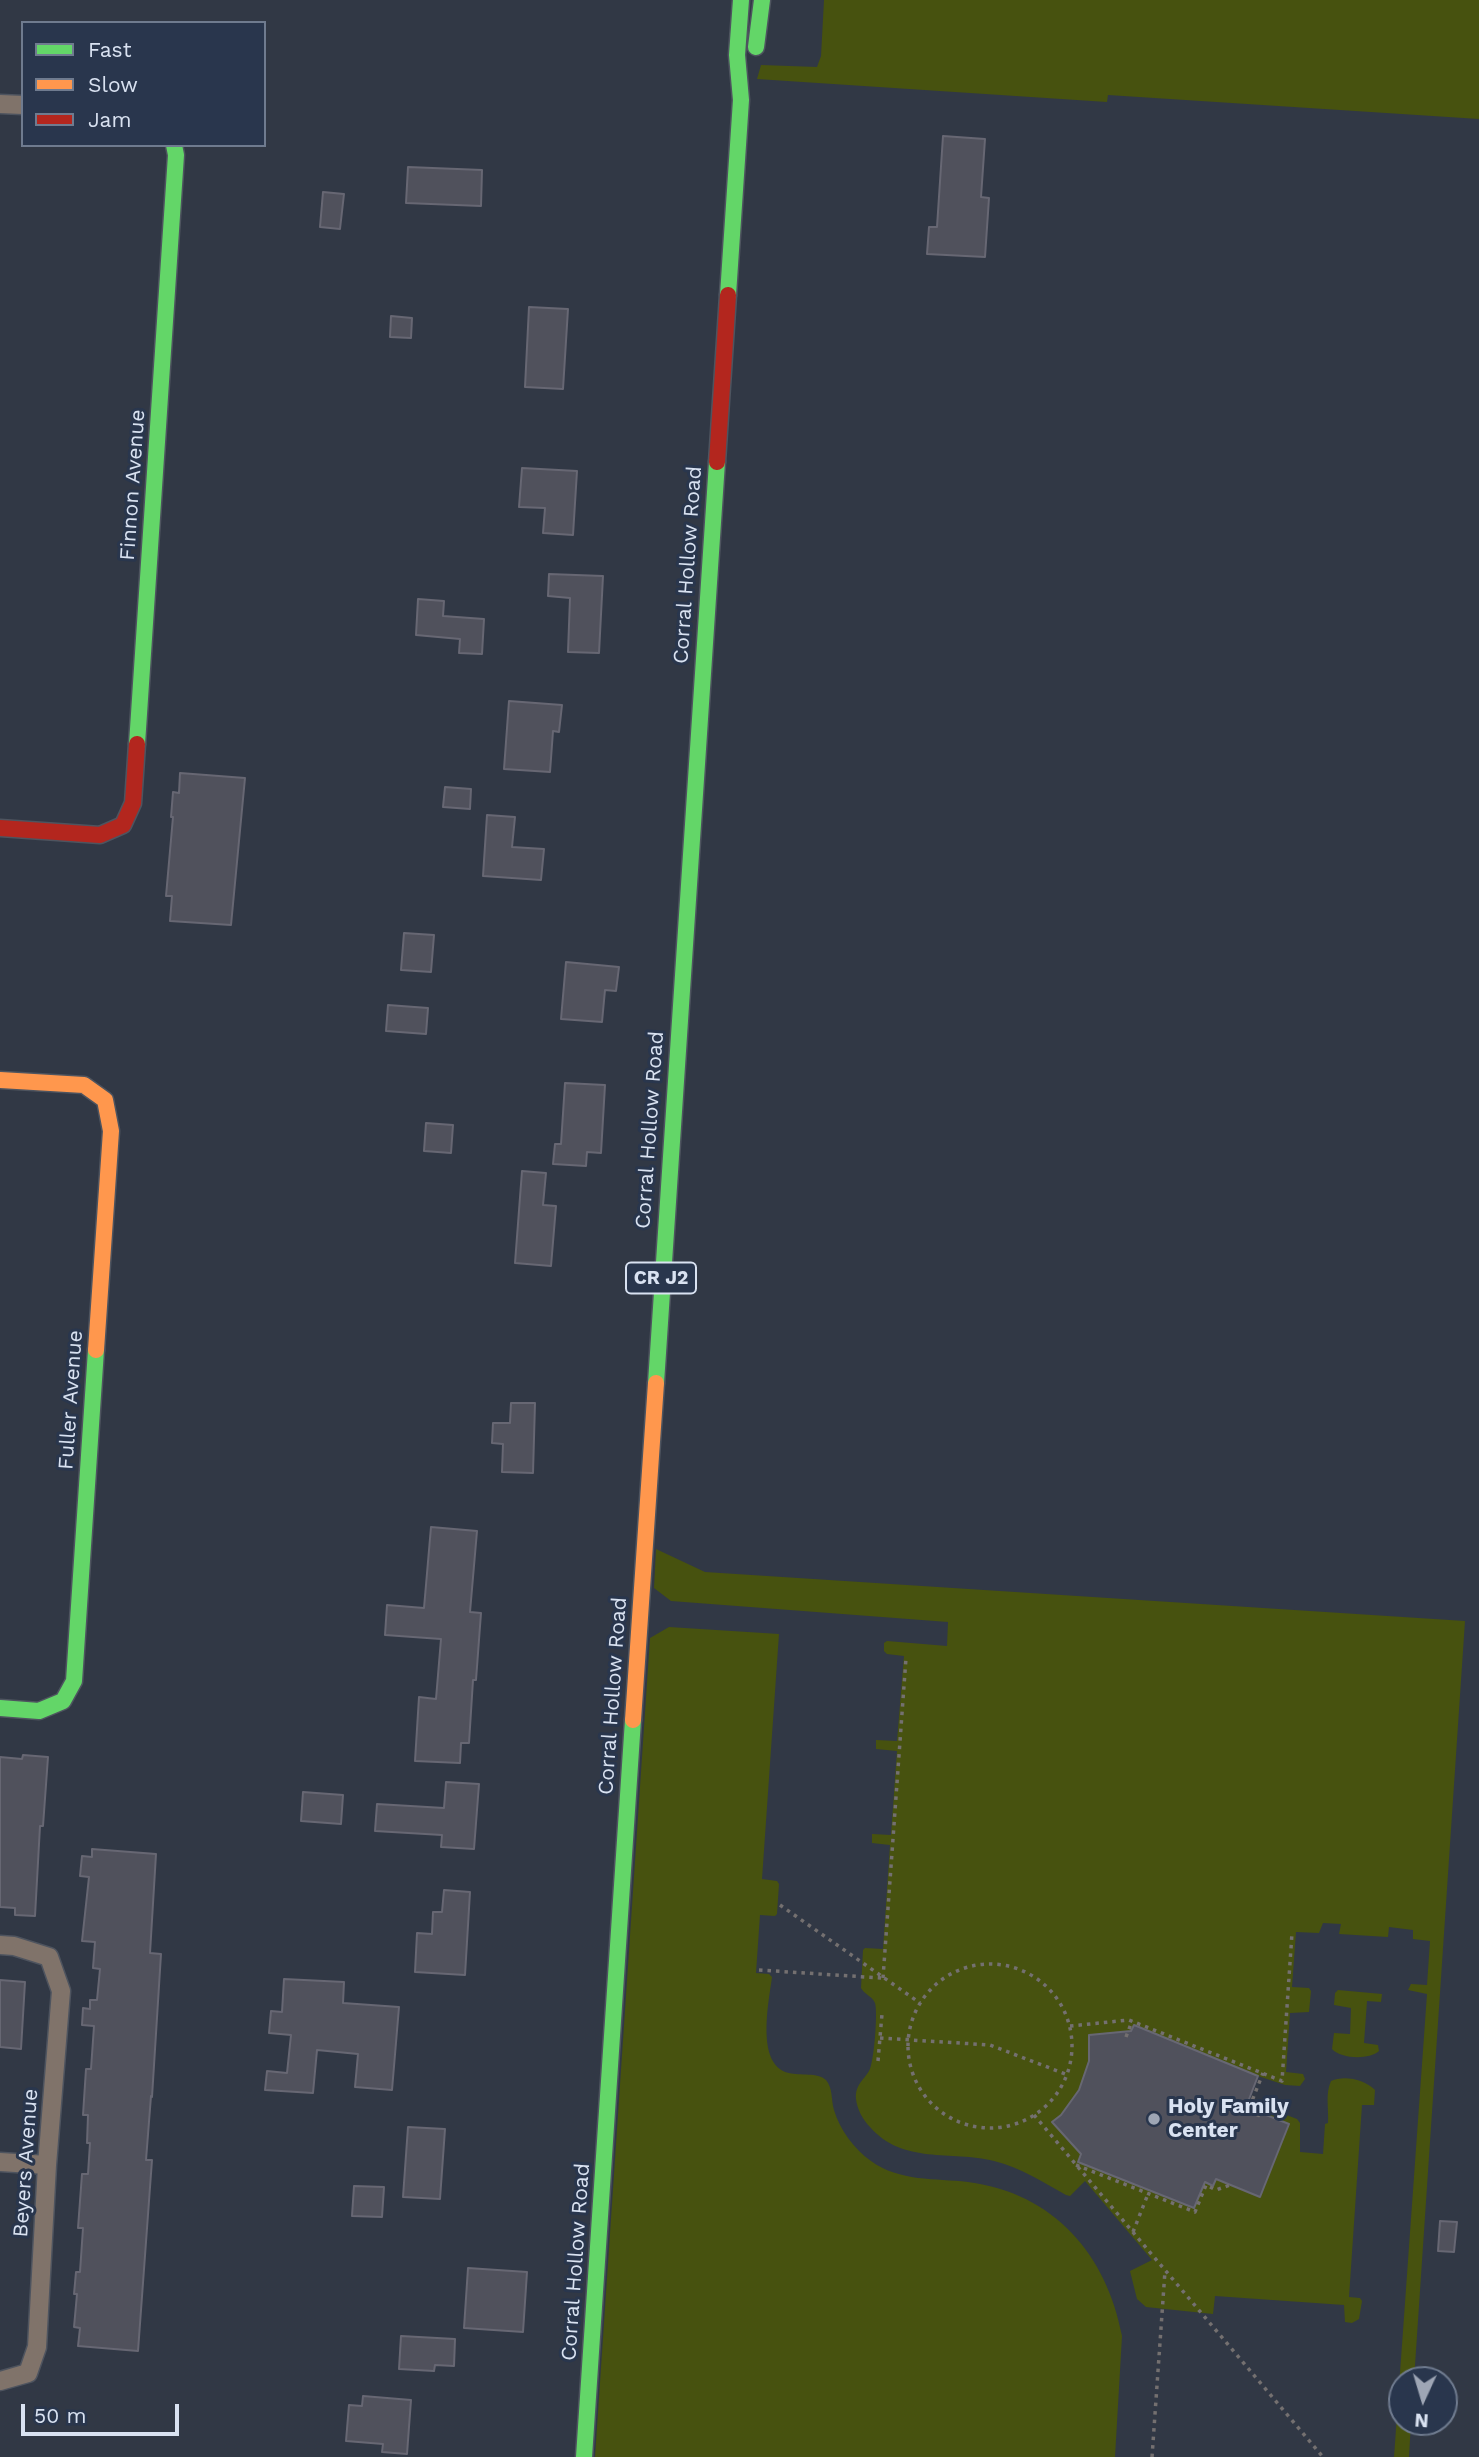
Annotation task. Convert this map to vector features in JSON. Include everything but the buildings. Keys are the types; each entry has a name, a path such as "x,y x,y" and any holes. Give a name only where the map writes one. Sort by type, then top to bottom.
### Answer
{"main road":[{"name":"Corral Hollow Road","path":"584,2457 741,100 737,55 741,0"},
{"name":"Corral Hollow Road","path":"741,100 754,58 762,0"},
{"name":"Finnon Avenue","path":"0,828 100,835 123,825 133,803 176,155 174,147"},
{"name":"Fuller Avenue","path":"0,1080 84,1085 105,1100 111,1130 74,1681 62,1701 40,1711 0,1708"}],"street":[{"path":"0,104 21,105"},
{"name":"Beyers Avenue","path":"0,1945 50,1956 61,1991 47,2165 37,2347 28,2372 0,2381"},
{"path":"0,2162 47,2165"}],"path":[{"path":"883,1978 906,1658"},
{"path":"780,1905 920,2003"},
{"path":"1070,2026 1132,2021 1282,2081 1292,1933"},
{"path":"986,1964 1013,1967 1037,1978 1056,1996 1070,2026 1073,2048 1068,2075 1053,2100 1034,2115 1004,2127 975,2127 950,2118 929,2101 915,2079 908,2054 910,2027 920,2003 938,1983 960,1969 986,1964"},
{"path":"759,1970 883,1978"},
{"path":"878,2061 882,2014"},
{"path":"1126,2038 1132,2021"},
{"path":"880,2038 990,2045 1068,2075"},
{"path":"1260,2116 1248,2111 1263,2073"},
{"path":"1034,2115 1323,2457"},
{"path":"1075,2164 1195,2213 1206,2185 1216,2190 1230,2185"},
{"path":"1133,2232 1149,2194"},
{"path":"1152,2457 1165,2270"}],"green space":[{"path":"824,0 1479,0 1479,119 1108,95 1107,102 757,79 761,65 817,67 821,56"},
{"path":"656,1549 705,1572 1465,1621 1415,2366 1400,2366 1427,1994 1408,1990 1411,1984 1427,1985 1430,1941 1413,1939 1413,1930 1389,1927 1388,1937 1339,1934 1341,1924 1323,1923 1319,1933 1296,1932 1292,1987 1309,1988 1311,1991 1309,2012 1290,2013 1286,2072 1303,2074 1305,2079 1300,2086 1285,2085 1258,2076 1134,2025 1127,2041 1119,2032 1089,2035 1089,2061 1085,2077 1086,2144 1078,2162 1194,2208 1205,2182 1213,2185 1219,2171 1236,2187 1260,2197 1289,2124 1264,2114 1268,2108 1297,2119 1300,2123 1300,2152 1323,2154 1331,2081 1354,2079 1375,2090 1374,2105 1362,2105 1349,2297 1360,2298 1362,2301 1359,2319 1352,2323 1345,2322 1344,2305 1215,2296 1213,2314 1146,2307 1137,2299 1130,2271 1152,2260 1085,2181 1070,2196 1022,2171 994,2161 912,2152 883,2139 870,2127 858,2107 857,2090 871,2066 876,2026 875,2003 861,1988 863,1950 883,1949 890,1845 872,1843 872,1834 891,1835 897,1751 876,1749 876,1740 897,1741 904,1656 887,1654 884,1651 884,1643 887,1641 947,1646 948,1622 671,1601 654,1588"},
{"path":"669,1627 779,1634 762,1879 777,1881 779,1884 777,1914 760,1915 756,1973 769,1974 772,1977 767,2031 772,2058 778,2068 789,2073 814,2075 826,2080 831,2090 834,2110 844,2132 859,2151 882,2168 906,2176 999,2188 1026,2199 1051,2214 1072,2233 1104,2279 1122,2336 1115,2457 595,2457 650,1638"},
{"path":"1338,1990 1382,1994 1381,2002 1367,2001 1364,2043 1378,2045 1379,2051 1362,2057 1342,2055 1332,2049 1334,2033 1350,2034 1351,2008 1334,2005 1335,1993"},
{"path":"1395,2436 1410,2436 1409,2457 1394,2457"}],"traffic: fast":[{"path":"728,295 741,100 737,55 741,0"},
{"path":"756,47 762,0"},
{"path":"137,744 174,147"},
{"path":"656,1383 717,462"},
{"path":"0,1708 39,1711 63,1701 74,1681 96,1350"},
{"path":"584,2457 633,1720"}],"traffic: slow":[{"path":"0,1080 84,1085 105,1100 111,1131 96,1350"},
{"path":"633,1720 656,1383"}],"traffic: jam":[{"path":"717,462 728,295"},
{"path":"0,828 100,835 123,825 133,803 137,744"}],"place":[{"name":"Holy Family Center","path":"1154,2119"}]}
